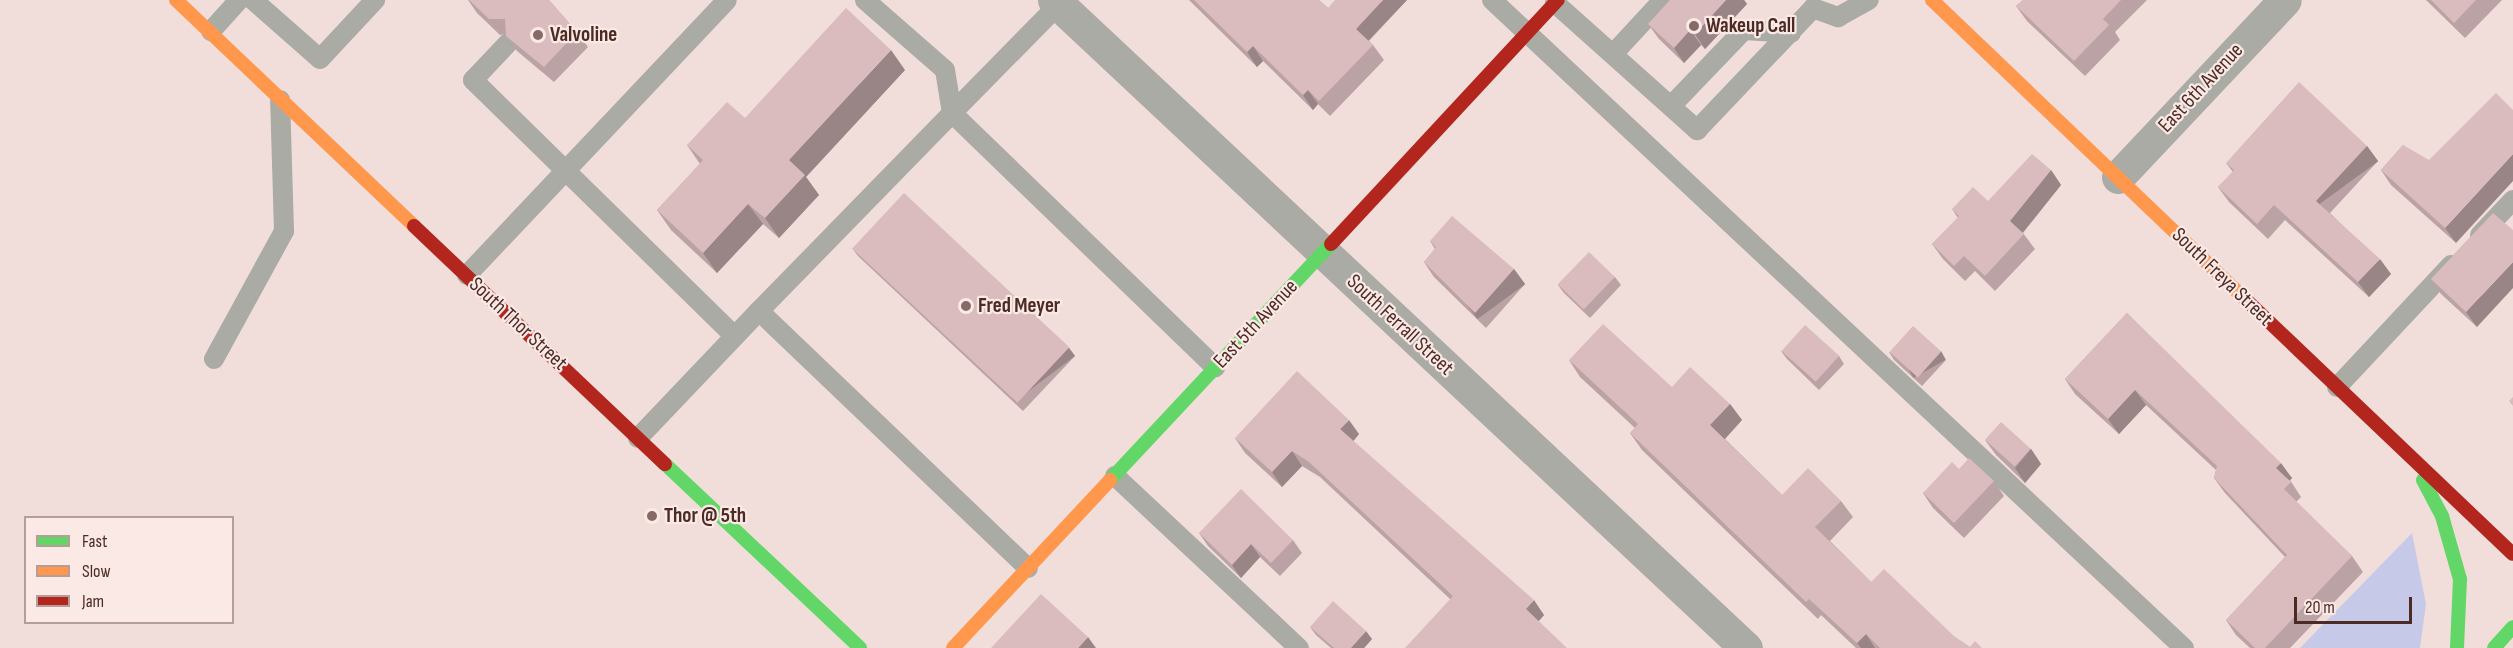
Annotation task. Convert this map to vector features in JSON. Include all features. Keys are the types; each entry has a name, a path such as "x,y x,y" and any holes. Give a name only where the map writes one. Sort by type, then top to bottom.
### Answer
{"main road":[{"name":"South Thor Street","path":"176,0 860,648"},
{"name":"South Freya Street","path":"1932,0 2513,554"},
{"name":"East 5th Avenue","path":"953,648 1557,1"},
{"path":"2391,439 2428,487 2454,549 2462,618 2457,648"},
{"path":"2493,648 2513,627"}],"street":[{"name":"East 6th Avenue","path":"2118,177 2285,0"},
{"name":"South Ferrall Street","path":"1057,2 1746,648"}],"lane":[{"path":"211,31 239,0"},
{"path":"254,0 320,58 375,0"},
{"path":"467,276 727,0"},
{"path":"865,0 945,70 952,113 1215,368"},
{"path":"1492,0 2184,648"},
{"path":"1613,54 1663,0"},
{"path":"1557,1 1697,130 1791,33 1808,4 1838,16 1869,0"},
{"path":"638,438 1057,2"},
{"path":"1671,106 1744,30 1791,33"},
{"path":"508,43 473,81 735,336"},
{"path":"214,359 284,231 280,100"},
{"path":"2337,387 2513,200"},
{"path":"759,310 1028,568"},
{"path":"1115,476 1299,648"}],"shaded area":[{"path":"2412,533 2426,604 2420,648 2300,648"}],"building":[{"name":"Valvoline","path":"469,0 549,0 577,32 544,67 506,36 505,19 489,19"},
{"path":"1194,0 1319,0 1328,8 1335,0 1383,0 1356,29 1373,45 1319,101 1308,90 1303,95 1253,46 1247,52"},
{"path":"1670,0 1726,0 1695,34 1690,30 1674,48 1648,24"},
{"path":"2023,0 2121,0 2103,19 2109,25 2074,61 2016,6"},
{"path":"2431,0 2476,0 2454,23"},
{"path":"846,8 891,50 789,160 805,175 765,218 748,204 703,253 657,210 703,160 687,145 727,102 745,118"},
{"path":"2299,82 2367,146 2316,201 2380,259 2358,282 2274,205 2257,224 2218,187 2234,170 2226,163"},
{"path":"2496,93 2513,110 2513,154 2445,228 2381,170 2403,145 2429,160"},
{"path":"2032,154 2051,170 2010,221 2024,234 1985,276 1964,256 1954,266 1932,244 1959,216 1952,209 1973,187 1988,201"},
{"name":"Fred Meyer","path":"904,193 1069,347 1017,403 852,249"},
{"path":"2493,213 2513,230 2513,262 2466,312 2431,279"},
{"path":"1452,216 1514,269 1475,313 1424,262 1436,247 1430,241"},
{"path":"1589,252 1615,277 1584,309 1558,284"},
{"path":"2127,313 2281,463 2276,468 2291,482 2284,489 2352,556 2265,648 2255,648 2226,620 2287,555 2214,478 2217,466 2135,390 2108,419 2065,379"},
{"path":"1603,324 1672,387 1690,367 1730,404 1710,425 1782,495 1808,468 1841,501 1815,527 1871,582 1884,569 1956,638 1970,647 1975,641 1982,648 1880,648 1866,634 1857,643 1809,599 1806,602 1630,433 1638,424 1569,360"},
{"path":"1805,325 1839,356 1816,382 1782,351"},
{"path":"1913,326 1941,351 1918,377 1890,352"},
{"path":"1297,371 1349,420 1340,429 1534,600 1526,609 1567,648 1405,648 1453,596 1309,462 1292,451 1272,472 1235,438"},
{"path":"2001,422 2031,449 2015,467 1985,440"},
{"path":"1969,458 1994,481 1954,523 1923,493 1952,462 1959,469"},
{"path":"1241,489 1293,540 1271,563 1251,544 1232,565 1199,533"},
{"path":"1041,594 1088,637 1078,648 991,648"},
{"path":"1333,601 1366,631 1351,648 1334,648 1310,627"}],"traffic: fast":[{"path":"1110,480 1331,244"},
{"path":"665,464 860,648"},
{"path":"2423,480 2442,516 2460,579 2457,648"},
{"path":"2494,648 2513,627"}],"traffic: slow":[{"path":"176,0 414,226"},
{"path":"1932,0 2244,298"},
{"path":"953,648 1110,480"}],"traffic: jam":[{"path":"1331,244 1558,0"},
{"path":"414,226 665,464"},
{"path":"2244,298 2513,554"}],"place":[{"name":"Wakeup Call","path":"1694,26"},
{"name":"Valvoline","path":"538,35"},
{"name":"Fred Meyer","path":"966,306"},
{"name":"Thor @ 5th","path":"652,516"}]}
